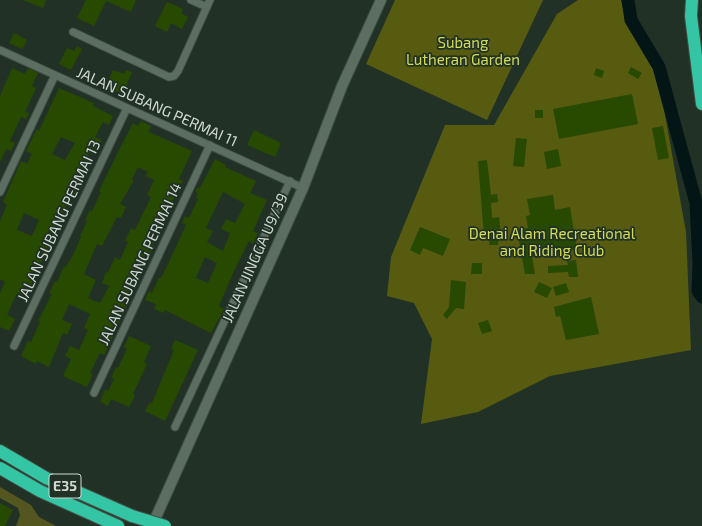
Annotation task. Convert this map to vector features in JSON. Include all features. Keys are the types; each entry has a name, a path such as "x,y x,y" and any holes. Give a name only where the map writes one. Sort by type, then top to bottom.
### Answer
{"highway":[{"path":"692,0 691,16 702,104"},
{"name":"E35","path":"0,451 46,478 132,516 165,526"},
{"name":"E35","path":"0,468 40,491 118,526"}],"street":[{"path":"191,0 207,7"},
{"path":"73,32 169,77 174,76 178,71 210,0"},
{"name":"JALAN JINGGA U9/39","path":"152,526 303,188 342,86 380,0"},
{"name":"JALAN SUBANG PERMAI 11","path":"0,50 303,188"},
{"path":"0,192 55,75"},
{"name":"JALAN SUBANG PERMAI 13","path":"14,346 127,108"},
{"name":"JALAN SUBANG PERMAI 14","path":"94,393 210,145"},
{"path":"175,427 290,182"}],"green space":[{"name":"Subang Lutheran Garden","path":"395,0 543,0 487,120 366,64"},
{"name":"Denai Alam Recreational and Riding Club","path":"578,0 621,0 627,24 657,70 686,232 691,350 550,376 478,412 421,424 432,339 414,303 387,296 391,257 445,125 494,125 557,14"},
{"path":"0,487 31,505 39,517 56,526 16,526 20,515 18,508 0,498"}],"building":[{"path":"23,0 46,0 43,8"},
{"path":"86,0 136,0 131,12 106,1 94,26 77,18"},
{"path":"167,2 183,9 181,13 188,17 182,29 171,23 167,32 155,26"},
{"path":"14,33 27,40 22,49 9,43"},
{"path":"77,46 82,49 71,70 59,64 67,48 74,51"},
{"path":"631,67 642,73 638,79 628,73"},
{"path":"12,68 25,74 28,68 38,73 32,86 36,88 25,112 29,113 26,119 21,117 10,141 15,143 11,151 6,149 0,162 0,96"},
{"path":"596,68 604,71 602,78 594,75"},
{"path":"113,70 124,74 126,70 132,72 123,94 106,86"},
{"path":"59,88 94,103 93,106 113,116 109,125 103,122 95,137 102,140 96,152 91,150 77,184 79,185 77,188 79,189 72,200 70,198 31,285 26,284 21,295 17,293 7,315 15,319 9,331 0,327 0,293 5,282 0,279 0,221 7,205 3,202 21,161 27,164 32,154 26,151 37,129 39,131","holes":["61,137 75,143 65,160 52,154","24,213 39,220 32,236 17,230"]},
{"path":"632,94 638,124 559,139 553,109"},
{"path":"535,110 543,110 543,118 535,118"},
{"path":"141,121 151,126 149,132 192,151 179,179 183,181 170,205 168,204 153,239 155,240 152,245 154,246 151,253 146,251 124,303 127,305 104,355 100,353 90,373 93,374 87,387 63,376 71,359 65,356 70,346 79,350 88,330 84,328 90,314 82,310 69,304 62,320 72,324 67,335 63,333 49,367 37,361 36,364 21,356 28,341 31,342 40,322 38,321 52,294 49,293 55,281 57,282 64,266 66,267 73,255 87,221 85,220 90,210 92,211 101,192 99,191 119,150 133,123 138,126","holes":["138,167 148,172 146,176 154,180 147,195 151,197 135,230 131,228 125,241 128,242 120,260 115,257 108,273 106,272 102,283 109,286 100,303 88,298 96,280 84,274 97,244 102,246 117,217 121,218 126,207 120,204 134,180 132,179"]},
{"path":"663,126 669,158 658,160 652,128"},
{"path":"254,130 281,143 275,157 247,145"},
{"path":"516,138 527,139 524,167 513,166"},
{"path":"558,149 561,166 547,169 544,152"},
{"path":"215,159 226,165 225,167 256,181 250,193 267,200 253,231 258,233 253,244 249,241 234,271 219,306 224,309 211,333 165,310 163,313 154,309 156,304 145,300 149,291 152,293 168,264 186,225 182,223 185,216 189,218 198,199 196,198 198,193 195,192 198,187 200,188","holes":["223,192 245,204 235,223 226,219 221,229 230,233 223,251 207,242 213,231 206,228","205,257 217,263 208,283 196,278"]},
{"path":"487,160 491,195 497,194 498,202 491,203 492,218 499,217 501,234 499,234 498,245 489,245 490,235 484,236 478,161"},
{"path":"553,195 555,210 570,207 577,249 532,257 535,274 525,274 517,230 528,228 526,216 530,215 527,199"},
{"path":"420,227 450,239 443,256 423,248 420,255 410,250"},
{"path":"576,260 578,277 569,277 568,272 548,273 548,266 568,265 567,261"},
{"path":"472,263 482,263 482,274 471,274"},
{"path":"451,280 466,282 464,309 456,308 447,319 443,315 449,307"},
{"path":"539,282 552,288 547,298 534,292"},
{"path":"566,283 569,292 556,296 553,287"},
{"path":"591,297 599,334 566,340 560,316 556,317 554,307"},
{"path":"488,320 492,331 482,334 478,323"},
{"path":"129,336 151,346 144,362 147,364 133,394 135,395 129,407 111,399 108,406 100,402 105,389 108,391 114,379 111,378 116,367 118,368 127,349 124,347"},
{"path":"175,340 198,350 165,421 145,411 150,402 152,403 174,350 171,349"},
{"path":"0,503 13,510 5,526 0,526"}],"waterway":[{"path":"628,0 631,20 659,67 696,203 699,264 698,291 702,297"}]}
